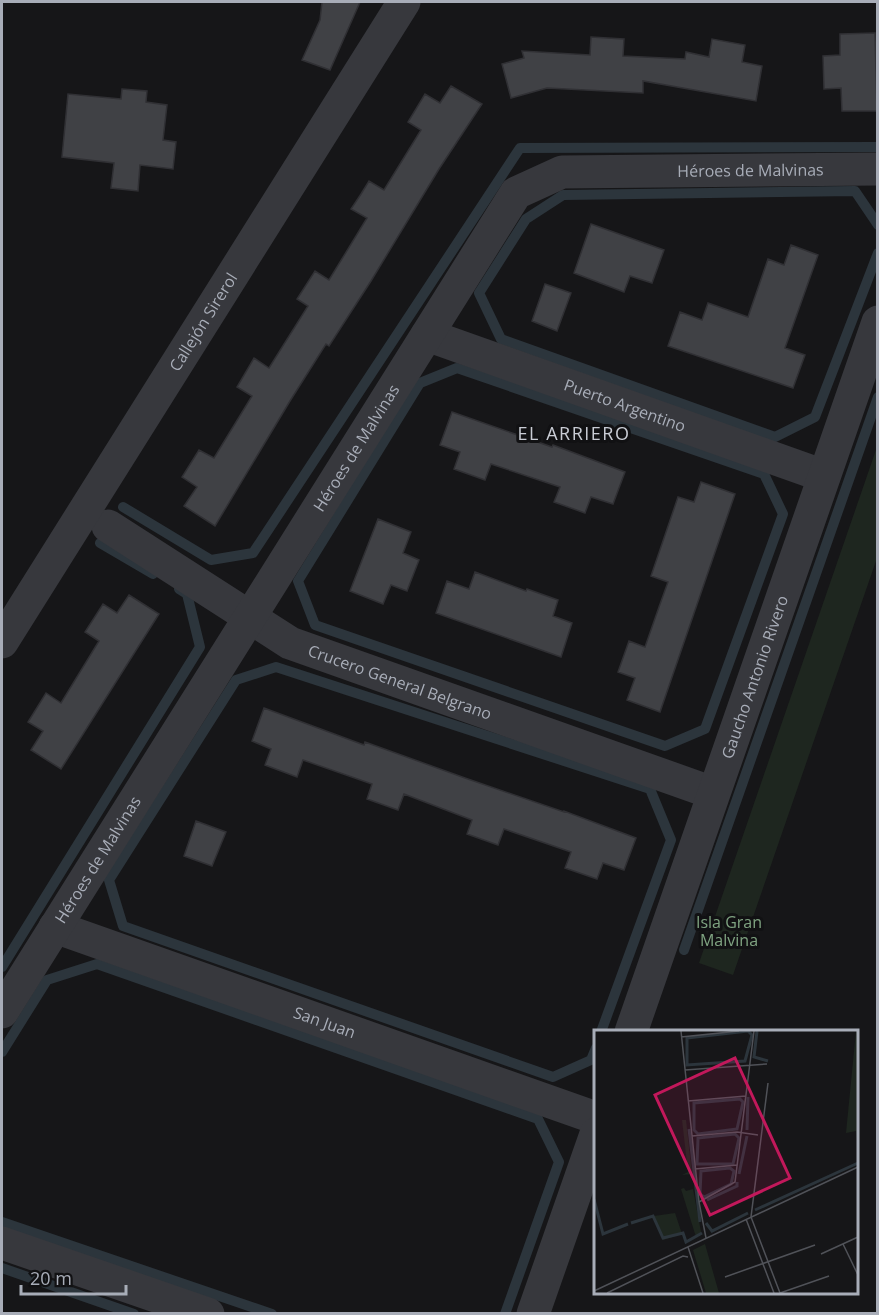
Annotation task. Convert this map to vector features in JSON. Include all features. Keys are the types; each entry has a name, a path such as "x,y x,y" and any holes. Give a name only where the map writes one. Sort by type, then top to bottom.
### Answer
{"street":[{"name":"Callejón Sirerol","path":"2,642 404,2"},
{"name":"Héroes de Malvinas","path":"2,1012 516,193 562,172 878,169"},
{"name":"Gaucho Antonio Rivero","path":"632,1030 878,322"},
{"name":"Puerto Argentino","path":"427,335 824,476"},
{"name":"Crucero General Belgrano","path":"108,526 290,643 713,793"},
{"name":"San Juan","path":"55,927 594,1117"},
{"path":"534,1314 594,1140"},
{"path":"2,1244 208,1314"}],"green space":[{"name":"Isla Gran Malvina","path":"877,447 877,558 733,975 699,963"}],"building":[{"path":"322,2 360,2 330,70 302,60 320,20"},
{"path":"875,33 877,111 842,111 841,88 824,89 823,56 840,55 840,34"},
{"path":"591,37 624,39 623,56 685,59 686,52 709,57 712,39 745,45 742,62 762,66 756,101 643,81 643,93 547,88 511,98 502,64 524,58 522,51 590,55"},
{"path":"451,86 482,104 329,346 326,344 215,526 184,506 197,487 182,477 199,450 214,458 252,396 237,387 254,358 269,368 308,306 297,299 315,271 329,280 367,218 351,209 369,181 384,190 421,130 408,122 425,94 440,103"},
{"path":"122,89 147,91 146,102 167,105 163,140 176,142 173,169 140,165 138,191 111,188 114,163 62,157 68,94 121,99"},
{"path":"591,224 664,250 652,283 630,276 624,292 574,273"},
{"path":"791,245 818,255 785,348 805,355 793,388 668,346 680,312 702,320 708,303 748,317 768,259 784,265"},
{"path":"545,284 571,293 557,331 532,321"},
{"path":"452,412 552,447 553,445 625,472 613,504 591,497 585,513 554,502 560,487 491,464 485,480 454,469 460,452 440,445"},
{"path":"701,482 735,494 660,712 627,700 635,678 618,672 629,641 645,647 668,582 651,576 678,497 694,502"},
{"path":"378,519 411,532 403,553 419,560 407,591 391,585 383,604 350,591"},
{"path":"475,572 558,600 553,616 572,623 561,657 436,613 447,581 469,589"},
{"path":"129,595 159,614 61,769 31,750 43,731 28,722 46,693 61,703 99,641 85,632 103,604 117,613"},
{"path":"264,708 364,745 365,742 636,838 624,870 603,863 597,879 565,868 571,852 504,829 498,845 467,834 472,820 404,794 398,810 367,799 372,784 303,760 297,777 265,765 271,749 252,741"},
{"path":"196,821 226,832 212,866 184,856"}],"waterway":[{"path":"123,507 211,560 253,553 520,148 878,147"},
{"path":"878,225 855,191 563,195 526,219 479,293 501,339 775,437 815,417 878,253"},
{"path":"457,368 764,474 783,514 705,729 665,746 315,625 298,581 420,383 457,368"},
{"path":"684,950 878,397"},
{"path":"100,543 153,574"},
{"path":"2,967 200,647 187,594 179,589"},
{"path":"594,1053 591,1060 553,1077 123,926 109,880 236,680 276,667 650,789 671,840 602,1030"},
{"path":"2,1052 47,980 97,964 538,1119 559,1162 505,1314"},
{"path":"2,1222 272,1314"},
{"path":"2,1268 134,1314"}],"district":[{"name":"EL ARRIERO","path":"574,433"}]}
